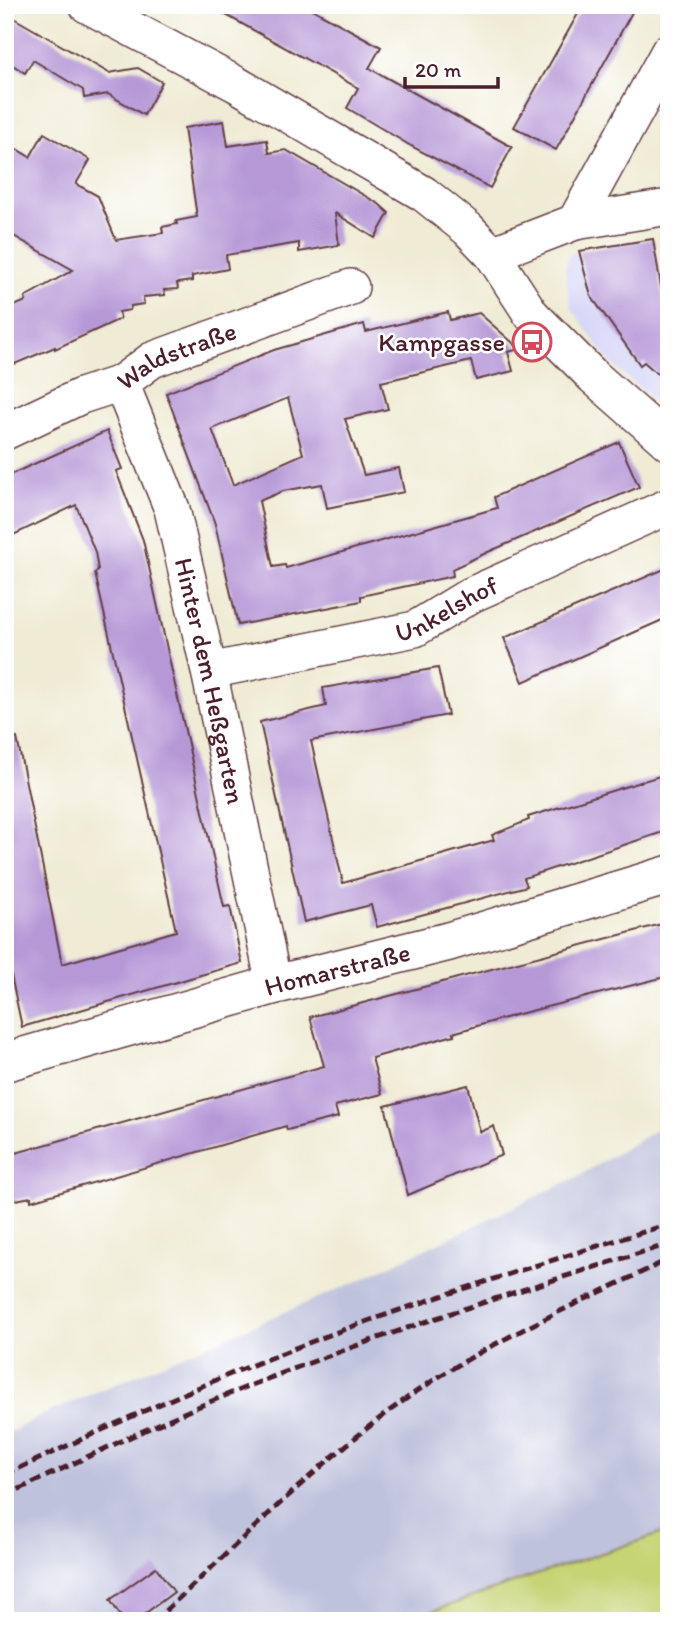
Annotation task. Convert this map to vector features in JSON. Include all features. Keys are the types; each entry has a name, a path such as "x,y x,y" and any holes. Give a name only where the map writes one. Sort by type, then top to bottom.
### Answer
{"street":[{"path":"87,5 236,84 424,194 468,229 492,254 531,314 594,377 669,443"},
{"path":"575,222 669,51"},
{"path":"492,254 575,222 669,207"},
{"name":"Waldstraße","path":"5,432 81,396 121,383 152,360 351,287"},
{"name":"Hinter dem Heßgarten","path":"121,383 172,509 209,671 274,985"},
{"name":"Unkelshof","path":"209,671 415,629 471,595 669,506"},
{"name":"Homarstraße","path":"5,1062 274,985 447,942 669,875"}],"shaded area":[{"path":"654,239 661,290 669,289 669,415 609,361 571,307 565,266 570,255 579,251"},
{"path":"669,1122 669,1531 430,1612 415,1621 5,1621 5,1435 40,1416 358,1281 579,1176"}],"green space":[{"path":"669,1531 669,1621 415,1621 430,1612"}],"building":[{"path":"208,5 305,5 381,47 369,68 512,147 490,188 347,108 358,88"},
{"path":"583,5 636,5 556,150 514,127"},
{"path":"5,13 109,73 138,68 162,82 144,115 108,94 84,98 83,90 33,60 25,73 5,60"},
{"path":"224,121 228,146 267,140 269,153 286,150 379,204 389,213 375,238 335,213 339,245 299,252 299,243 226,255 228,269 192,276 192,281 177,283 178,289 164,290 165,295 143,297 144,304 119,312 120,319 55,349 5,368 5,310 26,301 25,297 73,270 5,231 5,142 30,157 44,133 90,160 76,184 98,196 116,240 163,233 162,227 197,217 184,128"},
{"path":"653,239 669,334 669,384 644,362 640,365 591,296 579,251"},
{"path":"448,312 450,320 479,313 520,349 508,352 513,371 476,380 471,361 381,382 388,409 345,419 364,475 399,468 404,492 327,508 322,484 283,491 259,501 273,567 285,565 286,568 497,508 494,497 619,442 639,487 452,569 453,576 361,596 361,601 238,625 215,524 166,393 274,350 364,324 366,332","holes":["288,398 303,454 233,485 212,429"]},
{"path":"107,431 122,469 116,471 143,540 224,907 230,906 242,963 22,1027 5,947 5,739 17,738 62,964 176,931 95,573 98,570 95,552 76,505 5,539 5,477"},
{"path":"669,567 669,617 523,682 504,638"},
{"path":"438,668 448,715 311,741 343,883 494,840 492,835 529,820 528,817 669,773 669,830 524,878 527,886 377,927 371,905 304,922 260,722 326,706 323,688"},
{"path":"669,922 669,976 515,1015 372,1058 382,1094 335,1106 338,1117 287,1130 286,1126 31,1201 31,1197 5,1202 5,1156 324,1066 310,1017"},
{"path":"468,1085 480,1132 494,1126 502,1155 408,1195 385,1106"},
{"path":"156,1567 174,1592 135,1621 124,1621 110,1600"}],"railway":[{"path":"5,1475 176,1397 307,1343 470,1287 669,1224"},
{"path":"5,1496 188,1411 306,1364 487,1301 669,1244"},
{"path":"154,1621 279,1504 343,1448 410,1396 504,1339 669,1259"}],"place":[{"name":"Kampgasse","path":"532,342"}]}
